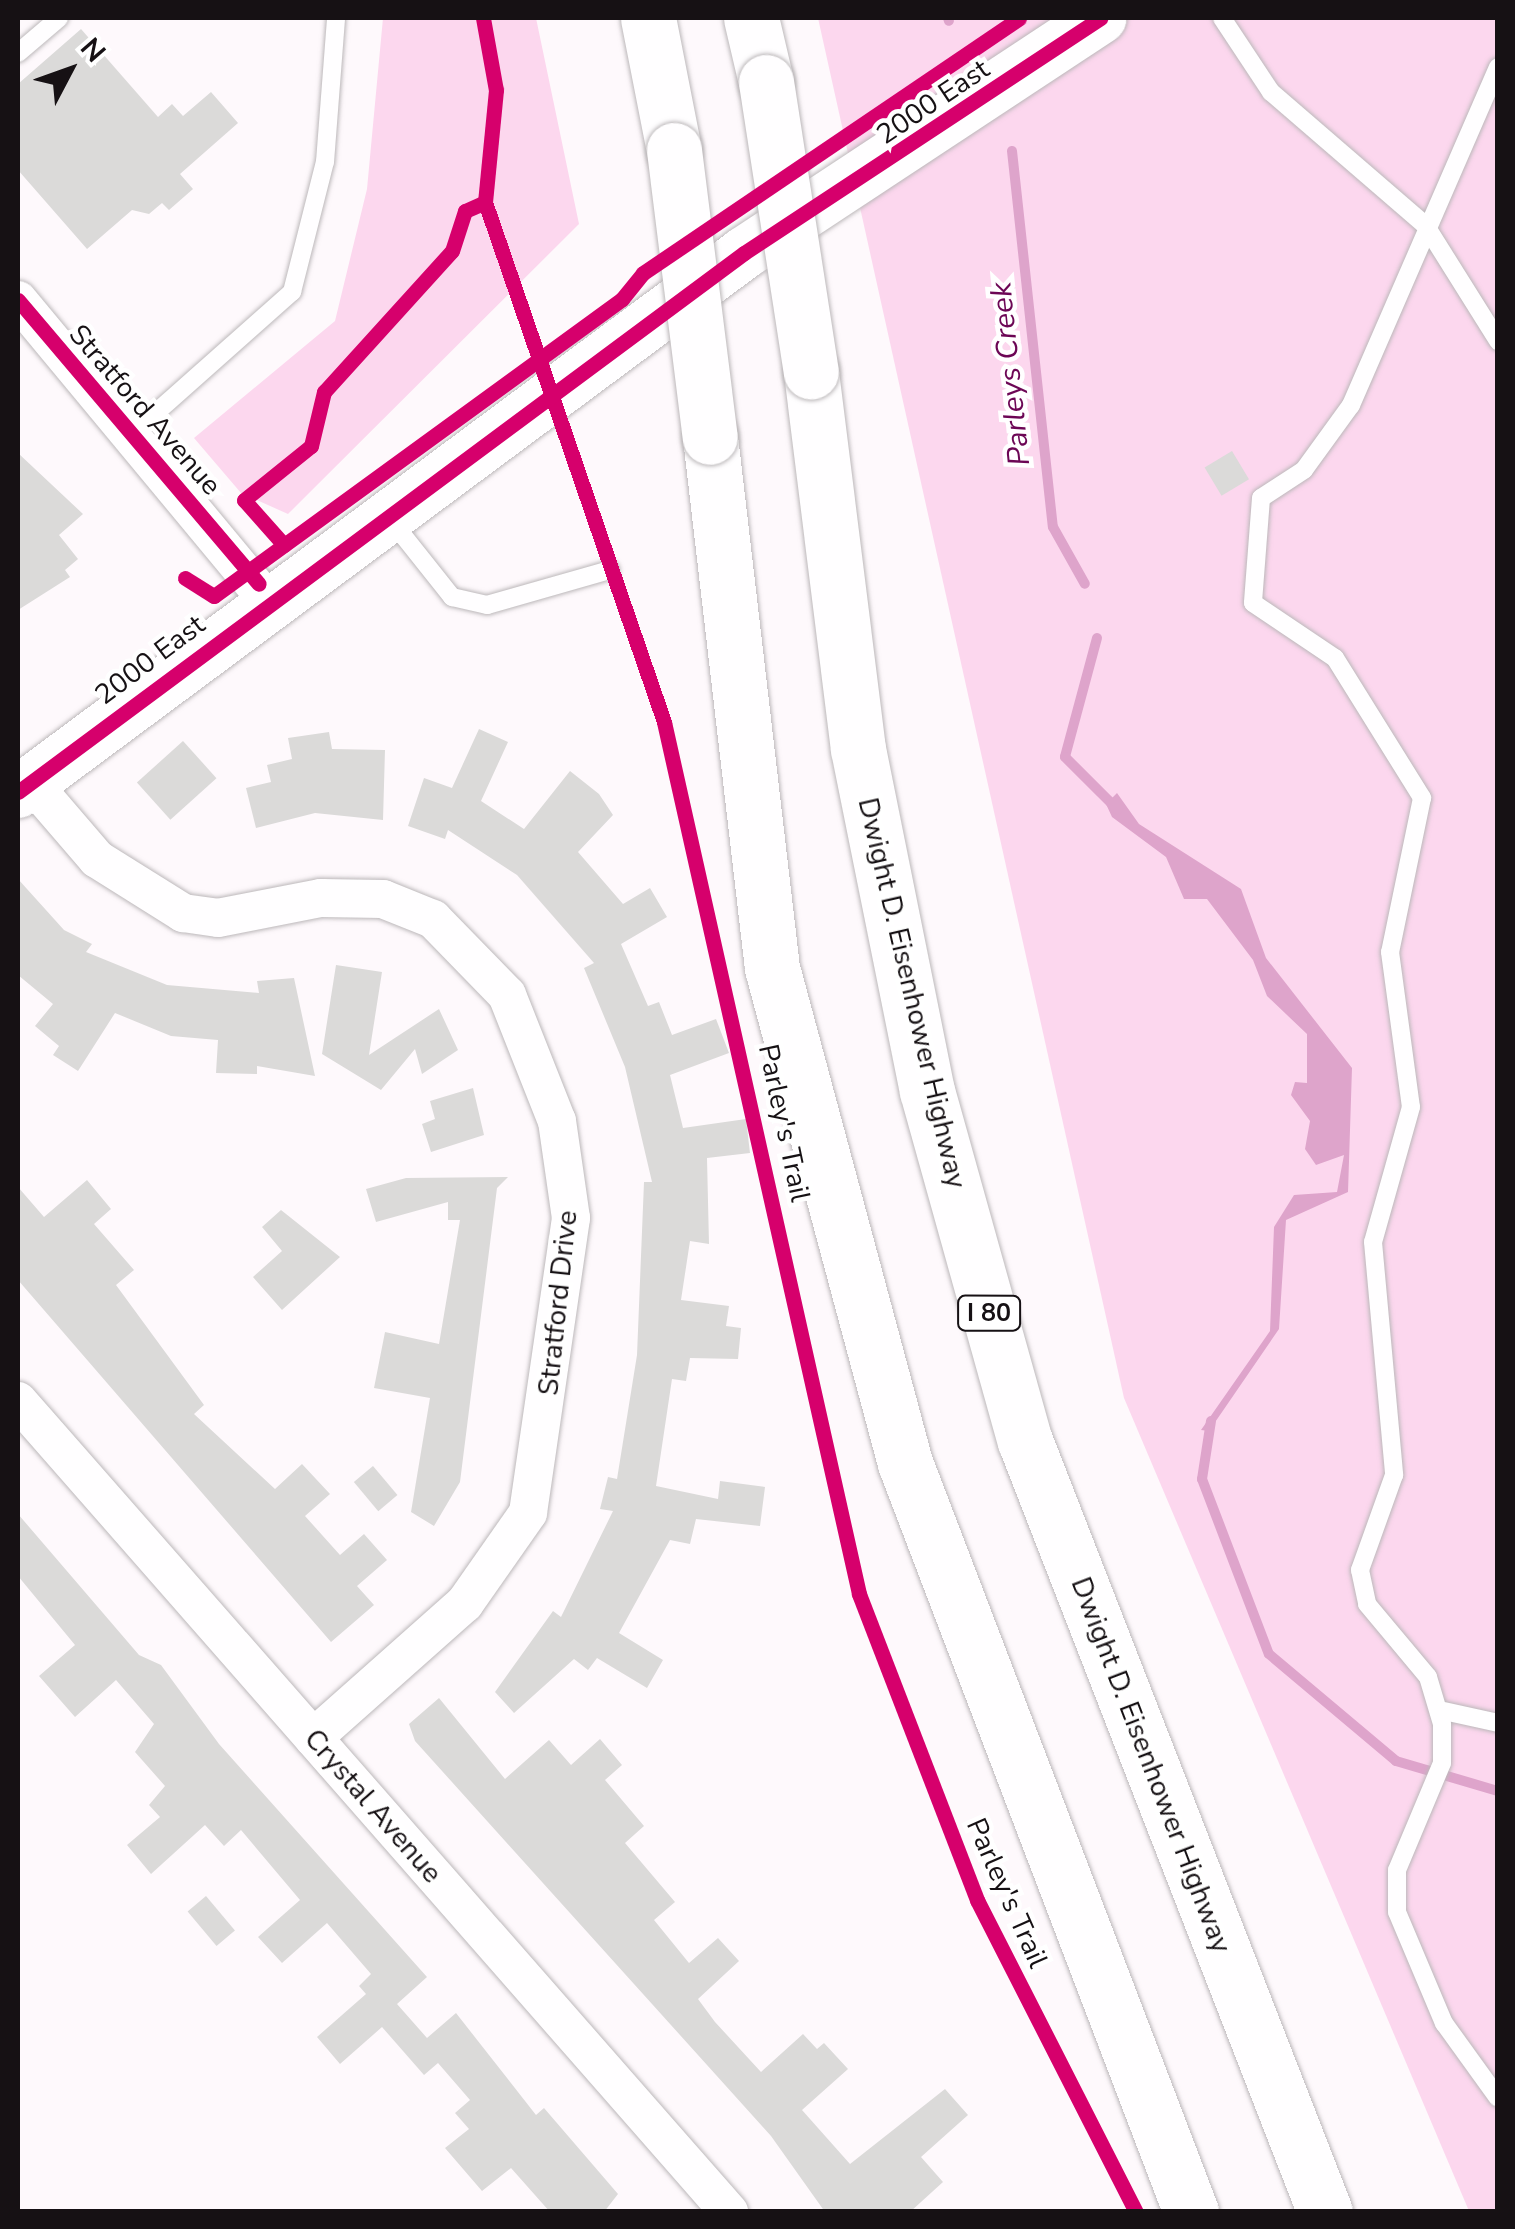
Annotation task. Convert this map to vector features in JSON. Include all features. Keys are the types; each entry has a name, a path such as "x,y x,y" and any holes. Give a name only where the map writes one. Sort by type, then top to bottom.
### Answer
{"highway":[{"path":"648,18 674,150 772,968 905,1463 1191,2212"},
{"name":"Dwight D. Eisenhower Highway","path":"752,18 766,82 811,372 858,748 927,1090 1014,1404 1325,2212"}],"street":[{"name":"2000 East","path":"24,786 744,252 1100,18"},
{"name":"Stratford Avenue","path":"18,300 269,602"},
{"name":"Stratford Drive","path":"24,786 97,860 182,912 218,918 321,898 383,898 434,919 507,995 557,1121 571,1218 528,1513 465,1603 312,1738"},
{"name":"Crystal Avenue","path":"18,1401 729,2212"}],"lane":[{"path":"18,53 59,18"},
{"path":"132,433 292,292 325,162 336,18"},
{"path":"1222,18 1271,92 1426,226 1498,340"},
{"path":"1498,67 1344,418 1304,470 1261,498 1253,603 1335,658 1422,798 1390,952 1411,1106 1383,1185 1372,1254 1394,1476 1360,1570 1367,1604 1428,1678 1439,1710 1442,1763 1398,1870 1397,1912 1444,2023 1498,2098"},
{"path":"387,516 452,597 487,604 610,570"},
{"path":"1439,1710 1498,1723"}],"shaded area":[{"path":"383,18 536,18 579,224 288,514 241,493 194,438 335,321 367,189"},
{"path":"818,18 1497,18 1497,2211 1469,2211 1124,1398"},
{"path":"1117,793 1139,824 1241,889 1266,958 1352,1068 1348,1192 1286,1220 1279,1329 1209,1431 1201,1430 1270,1331 1274,1227 1294,1195 1337,1192 1344,1155 1316,1165 1305,1149 1310,1121 1291,1095 1295,1082 1307,1083 1307,1034 1267,996 1253,960 1207,899 1184,899 1166,857 1112,817 1106,804"}],"building":[{"path":"81,29 158,117 172,104 183,116 211,92 238,123 180,174 193,189 169,210 162,203 149,214 132,210 87,249 18,170 18,84"},
{"path":"1232,451 1249,479 1222,496 1205,467"},
{"path":"18,453 83,514 59,535 78,559 65,570 70,577 18,610"},
{"path":"479,729 508,742 481,801 524,829 570,771 599,794 613,815 578,852 623,904 650,888 667,917 621,944 648,1006 659,1002 672,1035 716,1019 729,1053 670,1075 683,1128 746,1119 750,1153 707,1158 709,1244 690,1241 681,1300 729,1306 726,1326 741,1328 738,1359 690,1358 686,1381 672,1379 656,1486 718,1499 720,1481 765,1487 760,1526 696,1519 690,1544 670,1540 619,1633 663,1660 647,1688 597,1658 588,1670 574,1659 514,1713 495,1692 553,1611 561,1617 613,1511 600,1509 608,1477 617,1479 637,1355 644,1182 652,1182 625,1067 584,968 594,963 517,875 448,830 445,839 408,826 424,778 452,788"},
{"path":"329,732 332,749 385,750 383,820 315,813 256,828 246,788 271,782 267,765 292,759 288,738"},
{"path":"183,741 216,778 170,820 137,782"},
{"path":"18,879 64,930 92,944 86,952 167,985 259,993 257,981 294,978 315,1076 257,1066 257,1074 216,1073 218,1040 171,1036 115,1013 78,1071 53,1055 59,1046 35,1026 53,1004 18,975"},
{"path":"336,965 382,972 369,1055 439,1009 458,1050 422,1074 415,1049 381,1090 322,1054"},
{"path":"473,1088 484,1135 431,1152 422,1124 435,1119 430,1101"},
{"path":"508,1177 497,1188 460,1482 434,1526 411,1512 430,1398 374,1388 385,1332 439,1344 460,1220 448,1220 448,1202 376,1222 366,1189 406,1178"},
{"path":"87,1180 111,1209 94,1224 134,1270 116,1285 204,1405 194,1414 275,1489 302,1464 330,1494 305,1516 340,1555 364,1534 387,1560 357,1586 374,1605 331,1642 18,1280 18,1187 44,1217"},
{"path":"281,1210 340,1257 282,1310 253,1277 282,1251 262,1227"},
{"path":"373,1466 397,1495 378,1511 354,1482"},
{"path":"18,1514 139,1655 161,1665 219,1744 427,1977 397,2004 427,2038 456,2013 536,2115 544,2108 618,2194 604,2212 550,2212 511,2168 482,2191 445,2148 469,2129 455,2113 470,2100 438,2063 424,2075 382,2027 340,2064 317,2037 366,1994 359,1986 371,1974 327,1923 282,1963 258,1937 300,1900 241,1830 224,1846 205,1825 151,1874 127,1845 160,1817 149,1805 165,1786 135,1752 154,1724 116,1680 75,1717 39,1676 75,1645 18,1576"},
{"path":"439,1698 505,1779 549,1740 571,1765 600,1739 622,1765 605,1780 644,1826 625,1843 675,1902 654,1920 689,1963 718,1938 739,1961 698,1999 715,2022 761,2072 803,2034 817,2049 824,2043 848,2069 802,2110 850,2164 945,2089 968,2115 921,2157 943,2182 910,2212 825,2212 771,2136 415,1741 409,1724"},
{"path":"206,1896 235,1930 217,1946 188,1911"}],"waterway":[{"name":"Parleys Creek","path":"1012,151 1053,527 1085,584"},
{"name":"Parleys Creek","path":"1097,638 1065,757 1117,809"},
{"name":"Parleys Creek","path":"1211,1421 1202,1479 1269,1654 1396,1761 1498,1791"}],"cycle path":[{"name":"Parley's Trail","path":"483,18 496,90 485,202 664,722 859,1594 977,1900 1136,2212"},
{"path":"185,578 214,596 622,299 643,273 1019,18"},
{"path":"18,792 744,253 1100,18"},
{"path":"284,545 244,500 311,446 324,392 452,251 465,211 485,202"},
{"path":"18,300 259,584"}]}
